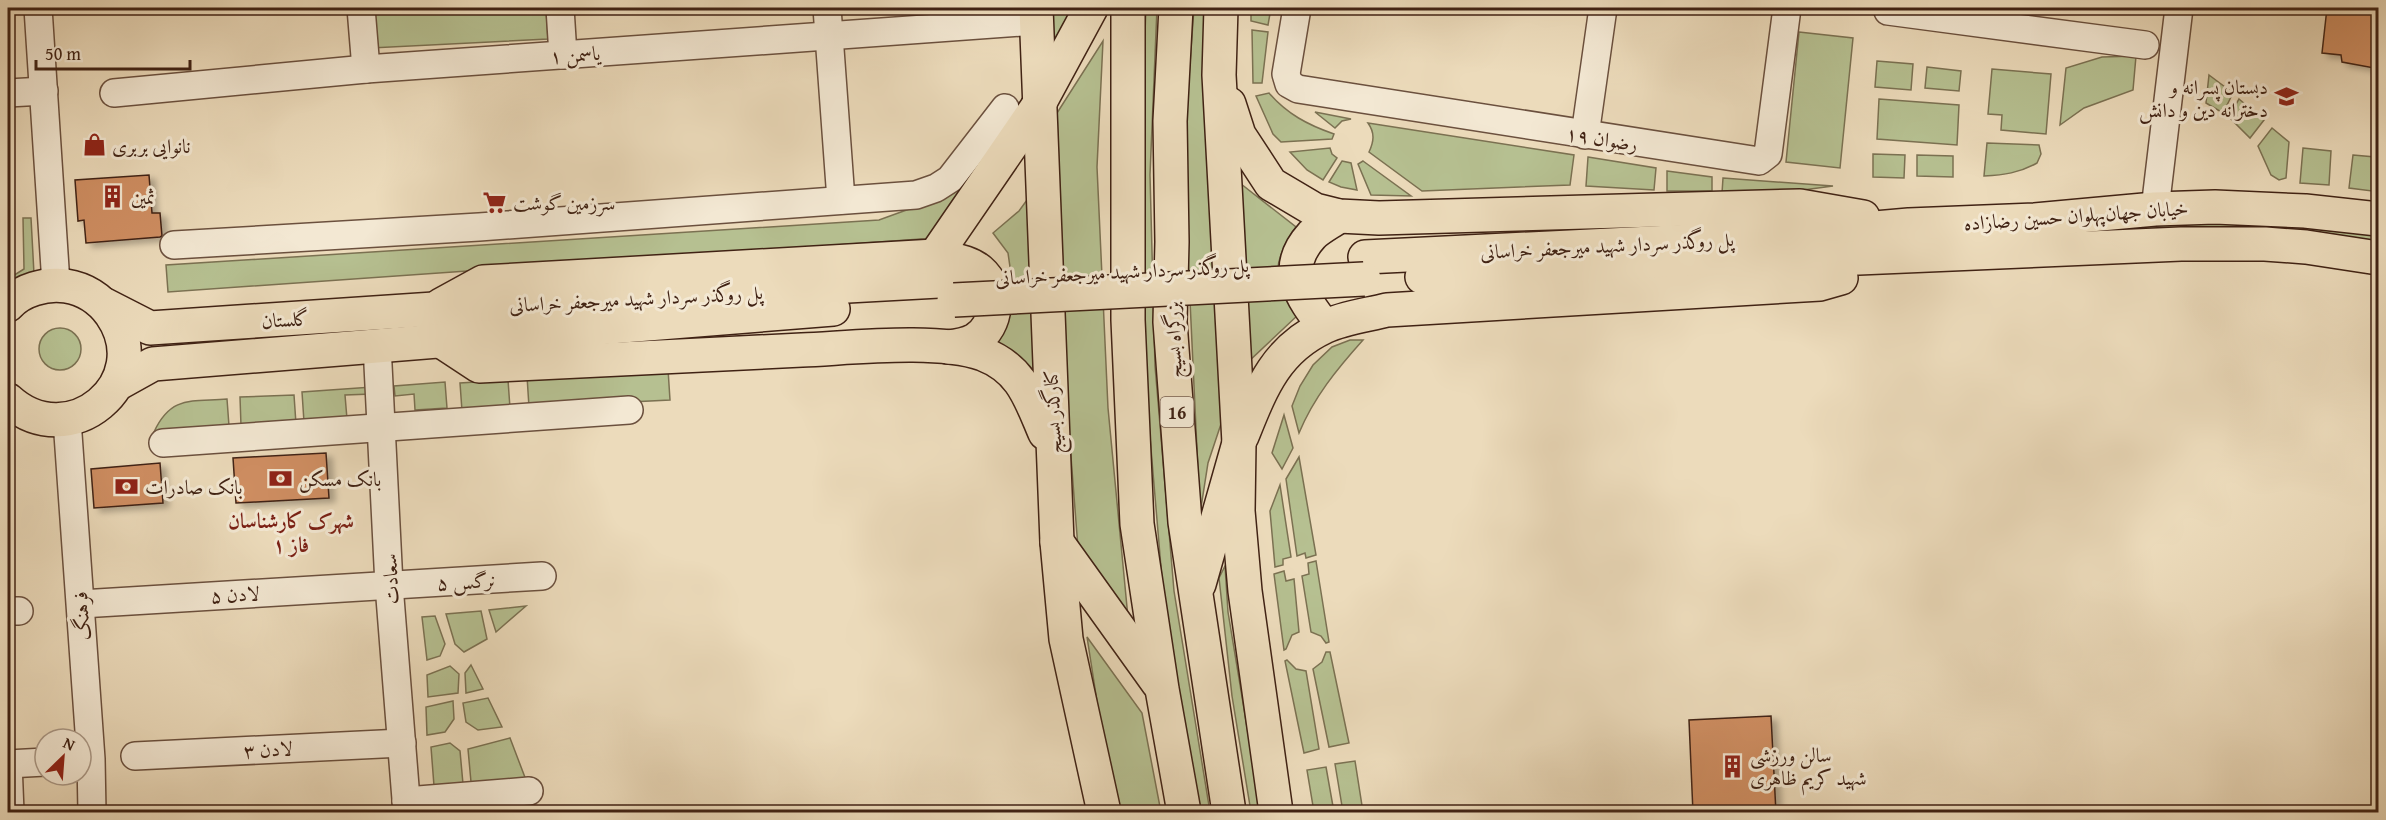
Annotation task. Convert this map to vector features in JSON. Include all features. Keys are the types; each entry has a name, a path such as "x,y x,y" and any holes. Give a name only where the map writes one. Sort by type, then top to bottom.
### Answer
{"main road":[{"path":"934,256 1038,106 1091,8"},
{"name":"16","path":"1128,8 1128,320 1137,524 1162,689 1184,813"},
{"name":"بزرگراه بسیج","path":"1176,8 1170,121 1172,242 1170,322 1185,522 1229,813"},
{"path":"1221,8 1219,75 1239,443 1238,511 1244,579 1276,813"},
{"name":"کنارگذر بسیج","path":"1036,14 1057,542 1066,639 1104,813"},
{"path":"1219,75 1239,135 1271,184 1315,210 1339,216 1379,218 1800,206 1909,225"},
{"name":"خیابان جهان‌پهلوان حسین رضا‌زاده","path":"1774,250 1909,225 2035,220 2155,209 2215,207 2305,211 2379,219"},
{"path":"1324,326 1309,307 1297,283 1296,261 1312,235 1339,216"},
{"name":"خیابان جهان‌پهلوان حسین رضا‌زاده","path":"1774,250 1912,257 2144,245 2265,244 2306,247 2379,258"},
{"name":"پل روگذر سردار شهید میرجعفر خراسانی","path":"472,321 956,290 1364,268 1774,250"},
{"path":"934,256 969,264 982,272 995,299 994,314 987,328 977,339 963,345 948,347 881,346 479,366 436,324 483,282 934,256"},
{"path":"1196,597 1239,443 1262,386 1286,352 1324,326 1387,310 1820,284 1912,257"},
{"path":"8,305 12,300 33,288 56,284"},
{"name":"گلستان","path":"56,284 74,287 91,294 105,305 150,328 436,324 472,321"},
{"path":"8,400 16,408 49,421 67,420 87,413 105,401 117,384 123,364 124,343 117,322 105,305"},
{"name":"گلستان","path":"117,384 153,364 377,345 436,324"},
{"path":"948,347 983,354 1011,370 1026,389 1054,454"},
{"path":"1057,542 1162,689"}],"street":[{"path":"38,8 56,284"},
{"path":"361,8 366,69"},
{"path":"560,8 562,55"},
{"path":"827,8 841,200"},
{"name":"رضوان ۱۹","path":"1297,8 1286,74 1289,84 1298,89 1759,161 1768,154 1787,8"},
{"path":"1585,135 1603,8"},
{"path":"2155,209 2179,8"},
{"path":"1880,9 2145,45"},
{"name":"یاسمن ۱","path":"114,93 366,69 828,35 1036,14"},
{"path":"8,93 44,91"},
{"path":"174,245 490,226 916,195 936,188 950,179 1005,108"},
{"name":"سعادت","path":"377,345 389,585 406,807"},
{"path":"163,443 629,410"},
{"name":"فرهنگ","path":"67,420 81,604 85,727"},
{"name":"نرگس ۵","path":"389,585 542,576"},
{"name":"لادن ۵","path":"81,604 389,585"},
{"name":"لادن ۳","path":"135,756 402,743"},
{"path":"10,813 8,764 33,763"},
{"name":"فرهنگ","path":"89,787 92,813"},
{"path":"406,807 529,791"}],"green space":[{"path":"369,8 546,8 548,39 371,48"},
{"path":"1053,8 1081,8 1049,68"},
{"path":"1146,8 1157,8 1150,175 1155,366 1174,591 1210,812 1198,812 1163,591 1144,366 1139,176"},
{"path":"1194,8 1208,8 1228,403 1208,463 1200,514 1185,194 1186,119"},
{"path":"1251,8 1271,8 1268,25 1251,21"},
{"path":"1252,30 1268,32 1262,83 1253,83"},
{"path":"1799,32 1853,38 1840,168 1786,162"},
{"path":"1103,41 1097,167 1108,408 1129,628 1078,548 1069,431 1057,113"},
{"path":"2136,56 2133,90 2084,108 2060,125 2066,68 2102,57"},
{"path":"1877,61 1913,64 1911,90 1875,87"},
{"path":"1927,67 1961,71 1959,91 1925,88"},
{"path":"1992,69 2051,74 2046,134 2001,130 2002,115 1988,114"},
{"path":"2209,75 2233,93 2223,113 2206,103"},
{"path":"1269,93 1298,118 1334,134 1332,139 1281,142 1273,134 1256,96"},
{"path":"1879,99 1959,105 1957,145 1877,139"},
{"path":"2239,99 2264,120 2250,138 2229,117"},
{"path":"1315,112 1351,119 1342,121 1335,128"},
{"path":"1368,123 1574,155 1570,185 1422,191 1369,152 1373,137"},
{"path":"2272,128 2289,142 2286,178 2279,180 2271,175 2258,146"},
{"path":"8,134 12,139 14,158 8,167"},
{"path":"1987,143 2039,145 2041,154 2037,163 2024,169 1984,176"},
{"path":"1330,148 1332,154 1337,158 1323,180 1307,170 1290,152"},
{"path":"2303,148 2331,151 2329,185 2300,183"},
{"path":"1873,154 1905,155 1904,178 1873,177"},
{"path":"1917,155 1953,156 1953,177 1917,176"},
{"path":"2353,155 2375,157 2372,191 2349,188"},
{"path":"1588,157 1656,168 1654,190 1586,186"},
{"path":"1342,161 1351,163 1357,190 1329,182"},
{"path":"1363,161 1411,196 1371,195 1358,164"},
{"path":"1667,171 1712,177 1712,191 1667,191"},
{"path":"964,172 979,182 935,238 168,292 166,265 879,220 923,204"},
{"path":"1723,178 1833,186 1788,192 1722,193"},
{"path":"1236,180 1296,227 1282,251 1278,272 1283,292 1298,315 1249,361"},
{"path":"1035,189 1041,382 1008,348 989,338 1013,288 1008,253 993,233 1019,211"},
{"path":"2214,217 2378,230 2378,243 1845,246"},
{"path":"23,218 31,218 34,274 8,289 8,279 24,269"},
{"path":"60,328 68,329 75,334 80,341 80,357 75,364 68,369 60,370 52,369 45,364 40,357 39,349 40,341 45,334 52,329"},
{"path":"1350,340 1363,340 1327,384 1299,433 1292,406 1300,386 1313,365 1332,347"},
{"path":"668,369 670,400 529,407 527,376"},
{"path":"508,380 510,408 462,411 460,383"},
{"path":"445,382 447,408 415,410 414,394 395,396 394,386"},
{"path":"372,387 372,394 345,395 347,419 304,422 302,392"},
{"path":"294,395 296,424 241,426 240,397"},
{"path":"227,399 229,426 154,432 161,420 175,406 193,401"},
{"path":"1284,415 1293,448 1282,469 1272,453"},
{"path":"1299,457 1316,555 1306,558 1305,553 1297,556 1286,479"},
{"path":"1280,485 1291,557 1283,559 1283,565 1275,567 1270,511"},
{"path":"1316,561 1329,642 1326,643 1321,636 1311,632 1302,576 1309,574 1308,563"},
{"path":"1225,566 1228,612 1261,812 1251,812 1232,696 1219,578"},
{"path":"1284,571 1286,581 1294,579 1299,632 1292,635 1284,650 1274,574"},
{"path":"526,606 496,632 489,610"},
{"path":"481,611 487,639 464,652 455,644 446,614"},
{"path":"435,616 445,644 440,656 427,660 422,617"},
{"path":"1087,637 1142,713 1161,812 1118,812 1101,727"},
{"path":"1326,652 1330,652 1349,743 1329,747 1313,669 1322,662"},
{"path":"1287,660 1296,669 1306,671 1319,749 1304,753 1285,661"},
{"path":"471,665 483,689 466,693 465,673"},
{"path":"450,666 459,674 458,693 428,697 427,675"},
{"path":"488,698 502,727 478,730 466,722 463,703"},
{"path":"453,701 454,719 445,732 427,735 426,707"},
{"path":"510,738 526,780 471,782 468,749"},
{"path":"450,743 460,751 463,784 434,786 431,747"},
{"path":"1355,761 1363,812 1343,812 1335,764"},
{"path":"1326,767 1334,812 1314,812 1307,770"}],"building":[{"path":"2327,8 2379,15 2379,56 2374,68 2342,62 2341,55 2322,53"},
{"name":"ثمین","path":"149,175 152,213 160,213 162,236 86,243 84,220 78,221 75,180"},
{"name":"بانک مسکن","path":"326,453 329,498 236,503 233,458"},
{"name":"بانک صادرات","path":"160,463 163,503 94,508 91,469"},
{"name":"سالن ورزشی شهید کریم ظاهری","path":"1771,716 1776,813 1693,813 1689,720"}],"place":[{"name":"دبستان پسرانه و دخترانه دین و دانش","path":"2286,97"},
{"name":"نانوایی بربری","path":"94,145"},
{"name":"ثمین","path":"113,196"},
{"name":"سرزمین گوشت","path":"495,202"},
{"name":"بانک مسکن","path":"281,478"},
{"name":"بانک صادرات","path":"127,486"},
{"name":"سالن ورزشی شهید کریم ظاهری","path":"1732,766"}],"district":[{"name":"شهرک کارشناسان فاز ۱","path":"291,532"}]}
